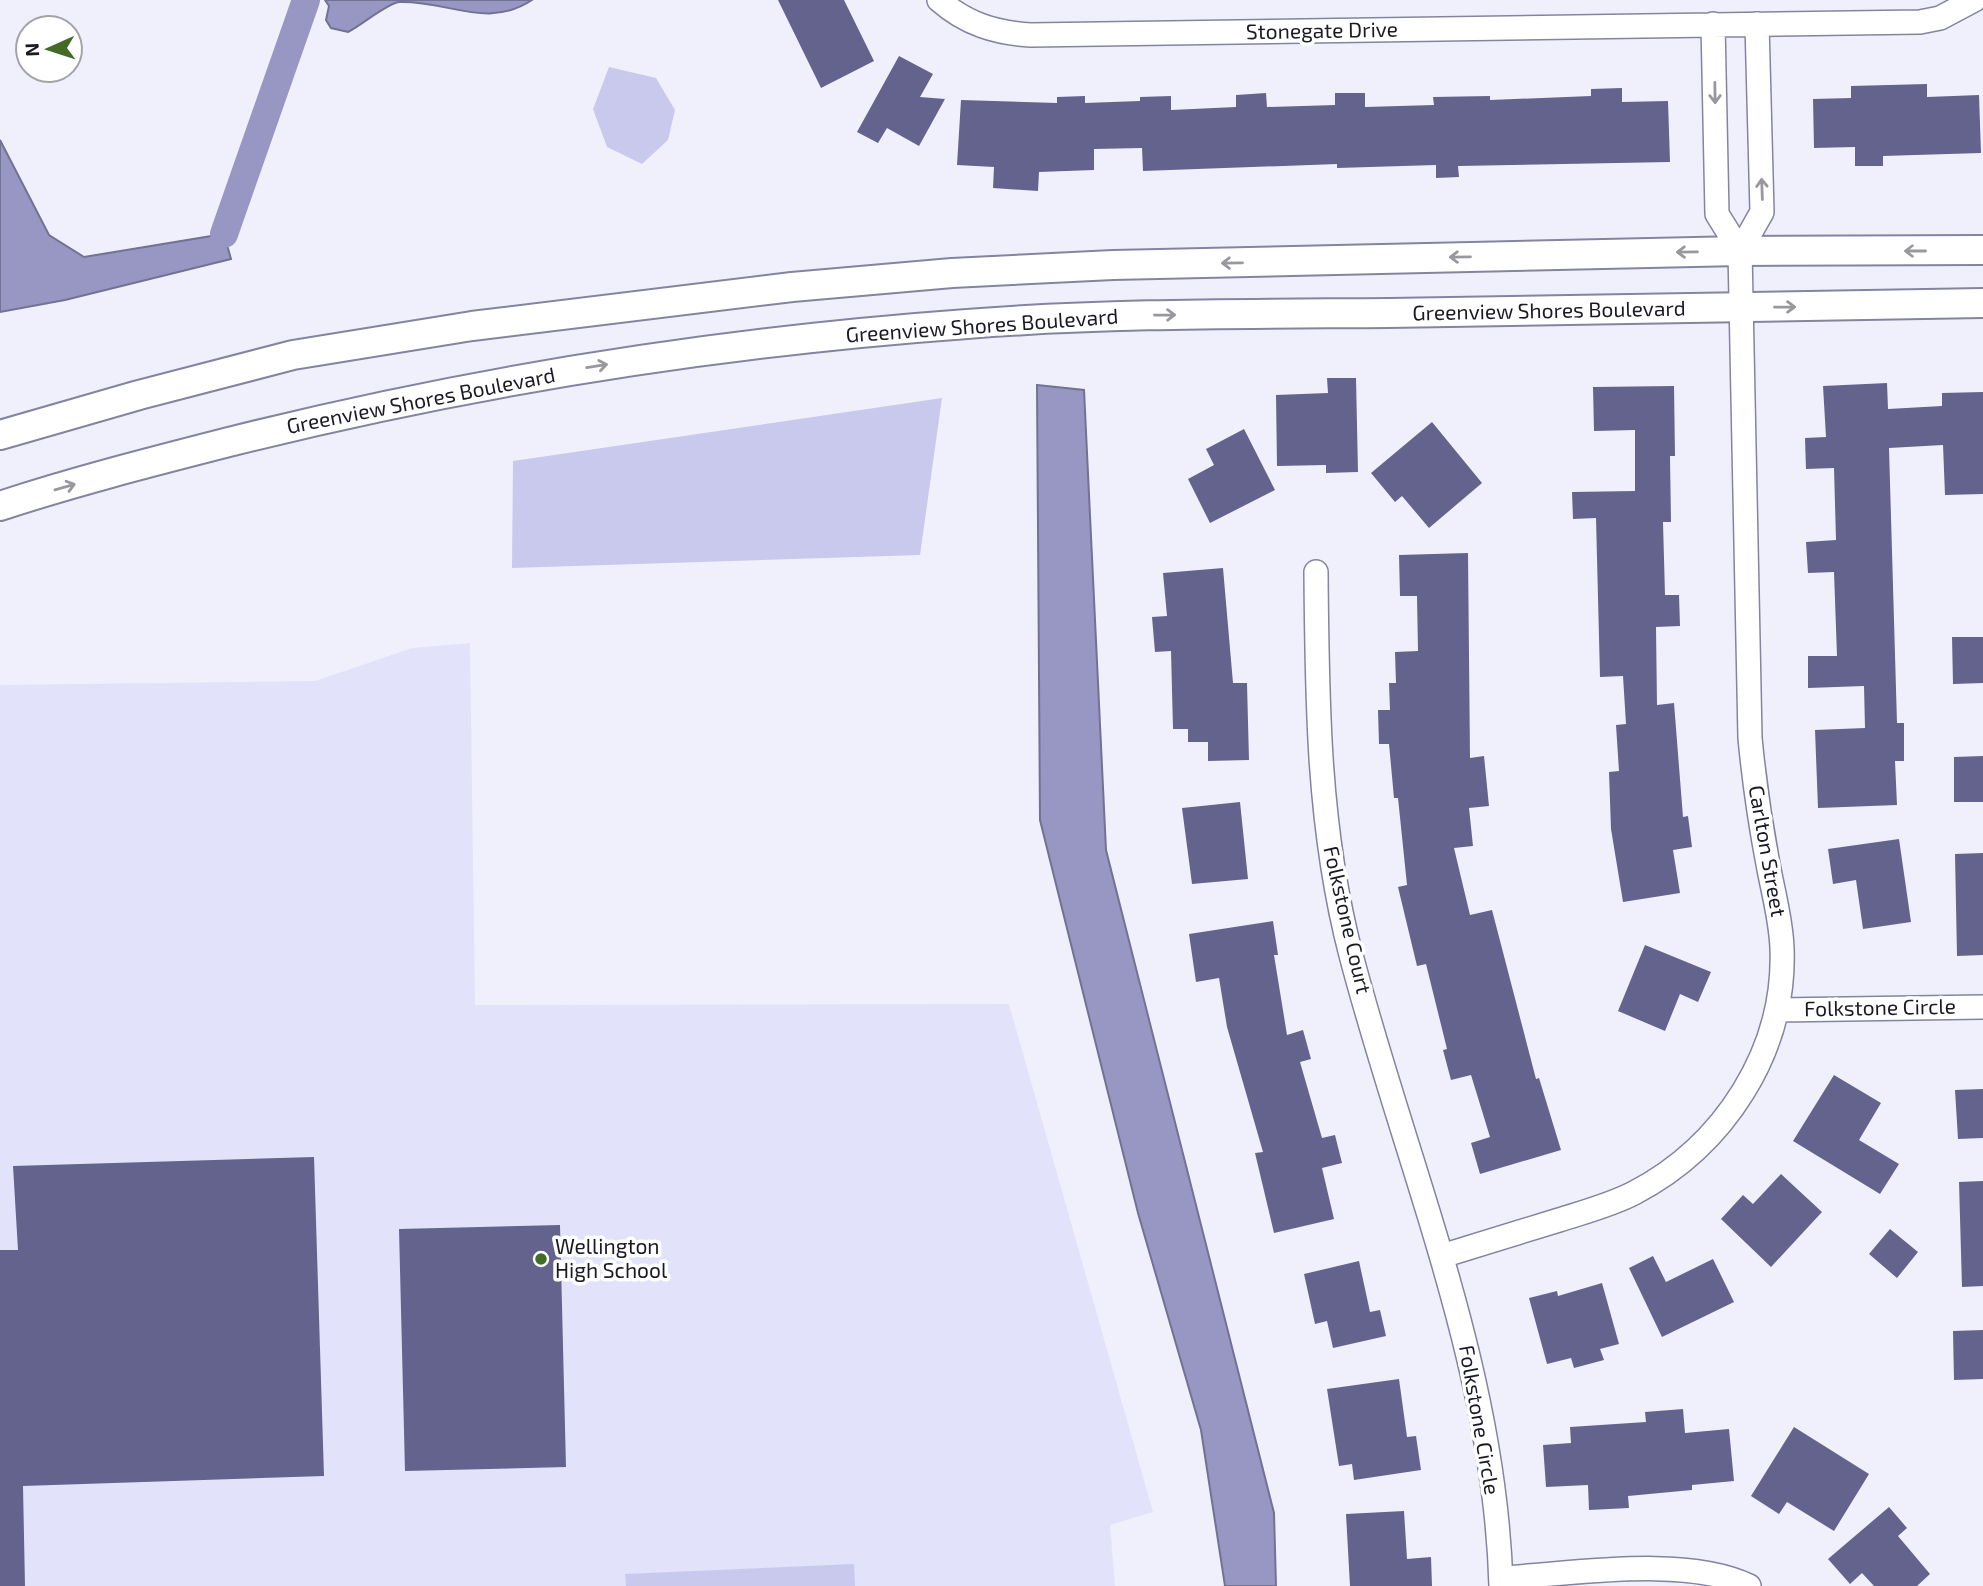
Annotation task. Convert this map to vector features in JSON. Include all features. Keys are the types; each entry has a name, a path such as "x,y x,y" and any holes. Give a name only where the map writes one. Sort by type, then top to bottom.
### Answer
{"street":[{"name":"Stonegate Drive","path":"939,0 968,21 988,29 1031,36 1920,22 1940,18 1974,0"},
{"path":"1713,24 1717,214 1740,251"},
{"path":"1740,251 1762,212 1757,24"},
{"path":"0,435 139,394 292,355 472,326 792,287 952,273 1113,265 1740,251 1983,250"},
{"name":"Carlton Street","path":"1443,1256 1595,1209 1632,1194 1667,1174 1699,1148 1726,1118 1749,1084 1766,1048 1777,1010 1781,935 1755,790 1750,738 1740,251"},
{"name":"Greenview Shores Boulevard","path":"0,506 163,459 318,420 495,383 653,357 811,337 971,324 1131,316 1983,303"},
{"name":"Folkstone Court","path":"1315,572 1317,719 1322,799 1334,878 1351,956 1443,1256"},
{"name":"Folkstone Circle","path":"1777,1010 1983,1007"},
{"name":"Folkstone Circle","path":"1443,1256 1478,1395 1492,1486 1501,1582"},
{"path":"1501,1582 1679,1568 1721,1575 1749,1586"}],"shaded area":[{"path":"325,0 532,0 515,9 499,13 467,12 434,5 399,2 348,32 331,28 326,20 329,6"},
{"path":"609,67 656,78 675,110 668,140 642,164 607,147 593,109"},
{"path":"0,140 49,235 84,257 224,234 231,259 65,300 0,312"},
{"path":"1037,385 1084,390 1106,850 1274,1513 1276,1586 1225,1586 1201,1430 1138,1213 1040,820"},
{"path":"942,398 920,555 512,568 513,461"},
{"name":"Wellington High School","path":"470,643 475,1005 1009,1004 1153,1512 1110,1525 1115,1586 0,1586 0,685 315,681 412,648"},
{"path":"854,1564 855,1586 626,1586 625,1574"}],"building":[{"path":"778,0 844,0 874,61 821,88"},
{"path":"899,56 933,74 920,97 945,99 919,146 887,128 878,143 857,132"},
{"path":"1927,84 1927,97 1979,95 1981,153 1883,156 1883,166 1855,166 1855,147 1814,148 1813,99 1851,98 1851,86"},
{"path":"1622,88 1622,102 1668,101 1670,162 1458,166 1459,177 1436,178 1436,165 1337,168 1337,164 1143,171 1142,148 1094,149 1094,170 1039,172 1038,191 993,188 994,167 957,165 961,100 1057,103 1057,97 1085,96 1085,103 1140,101 1140,97 1171,96 1171,110 1236,107 1236,95 1266,93 1267,107 1335,105 1335,93 1365,93 1365,107 1434,105 1433,97 1490,96 1490,100 1591,96 1591,89"},
{"path":"1327,378 1356,378 1358,472 1326,473 1326,465 1277,466 1276,395 1328,393"},
{"path":"1887,383 1888,409 1942,406 1942,393 1983,392 1983,494 1945,495 1943,445 1889,448 1897,723 1904,723 1904,761 1895,761 1897,805 1818,808 1815,730 1865,728 1864,686 1808,688 1808,656 1837,656 1834,572 1808,573 1806,542 1836,540 1834,468 1806,469 1805,438 1826,437 1823,386"},
{"path":"1674,386 1675,456 1670,456 1671,522 1663,522 1665,595 1679,595 1680,626 1656,627 1657,705 1674,703 1683,817 1688,816 1692,847 1673,850 1680,893 1623,902 1611,829 1609,772 1619,771 1616,725 1626,724 1623,676 1600,677 1596,518 1573,519 1572,492 1635,491 1635,430 1594,431 1593,387"},
{"path":"1432,422 1482,483 1429,528 1402,496 1395,502 1371,473"},
{"path":"1244,429 1275,490 1210,523 1188,479 1214,465 1206,449"},
{"path":"1468,553 1470,758 1484,756 1489,806 1469,808 1473,846 1454,848 1470,915 1492,910 1536,1079 1539,1078 1561,1150 1480,1174 1471,1143 1490,1137 1471,1075 1451,1080 1443,1050 1447,1049 1426,964 1417,966 1398,887 1407,885 1398,798 1394,798 1389,744 1379,744 1378,710 1390,710 1389,683 1396,683 1395,652 1418,651 1417,596 1400,596 1399,555"},
{"path":"1223,568 1233,683 1247,683 1249,760 1208,761 1208,742 1188,742 1188,729 1173,729 1171,651 1155,652 1152,617 1167,616 1163,573"},
{"path":"1952,637 1983,637 1983,683 1953,684"},
{"path":"1983,756 1983,802 1954,802 1954,757"},
{"path":"1240,802 1248,879 1192,884 1182,808"},
{"path":"1899,839 1911,922 1863,929 1856,880 1833,884 1828,849"},
{"path":"1983,853 1983,955 1957,956 1955,854"},
{"path":"1273,921 1278,955 1274,955 1287,1035 1303,1030 1311,1059 1300,1062 1322,1138 1335,1135 1342,1163 1322,1168 1334,1219 1274,1233 1255,1153 1263,1152 1227,1027 1219,978 1196,982 1189,934"},
{"path":"1645,945 1711,972 1698,1002 1680,994 1665,1031 1618,1011"},
{"path":"1834,1075 1881,1103 1859,1140 1899,1164 1880,1194 1793,1141"},
{"path":"1983,1089 1983,1138 1958,1139 1955,1090"},
{"path":"314,1157 324,1476 23,1486 25,1586 0,1586 0,1250 18,1250 13,1166"},
{"path":"1781,1174 1822,1212 1771,1267 1721,1219 1743,1195 1753,1204"},
{"path":"1983,1181 1983,1286 1962,1287 1959,1182"},
{"path":"560,1225 566,1467 405,1471 399,1229"},
{"path":"1890,1229 1918,1252 1897,1278 1869,1254"},
{"path":"1653,1256 1666,1282 1713,1259 1734,1302 1662,1337 1629,1268"},
{"path":"1359,1261 1370,1312 1380,1310 1386,1336 1333,1348 1327,1321 1315,1324 1304,1274"},
{"path":"1602,1283 1619,1344 1600,1349 1604,1360 1574,1368 1571,1358 1547,1364 1529,1298 1557,1291 1558,1296"},
{"path":"1983,1330 1983,1379 1954,1380 1953,1331"},
{"path":"1399,1379 1407,1437 1416,1436 1421,1470 1354,1480 1352,1464 1339,1466 1327,1389"},
{"path":"1683,1409 1685,1433 1729,1429 1734,1481 1692,1485 1692,1490 1628,1496 1629,1508 1589,1510 1588,1485 1546,1487 1543,1445 1571,1443 1570,1427 1646,1422 1645,1412"},
{"path":"1794,1427 1869,1474 1834,1531 1787,1502 1779,1514 1751,1496"},
{"path":"1889,1507 1907,1528 1898,1536 1930,1574 1917,1586 1874,1586 1862,1573 1850,1584 1828,1559"},
{"path":"1404,1511 1407,1559 1431,1557 1432,1586 1350,1586 1346,1514"}],"waterway":[{"path":"224,234 306,0"}],"place":[{"name":"Wellington High School","path":"541,1259"}]}
